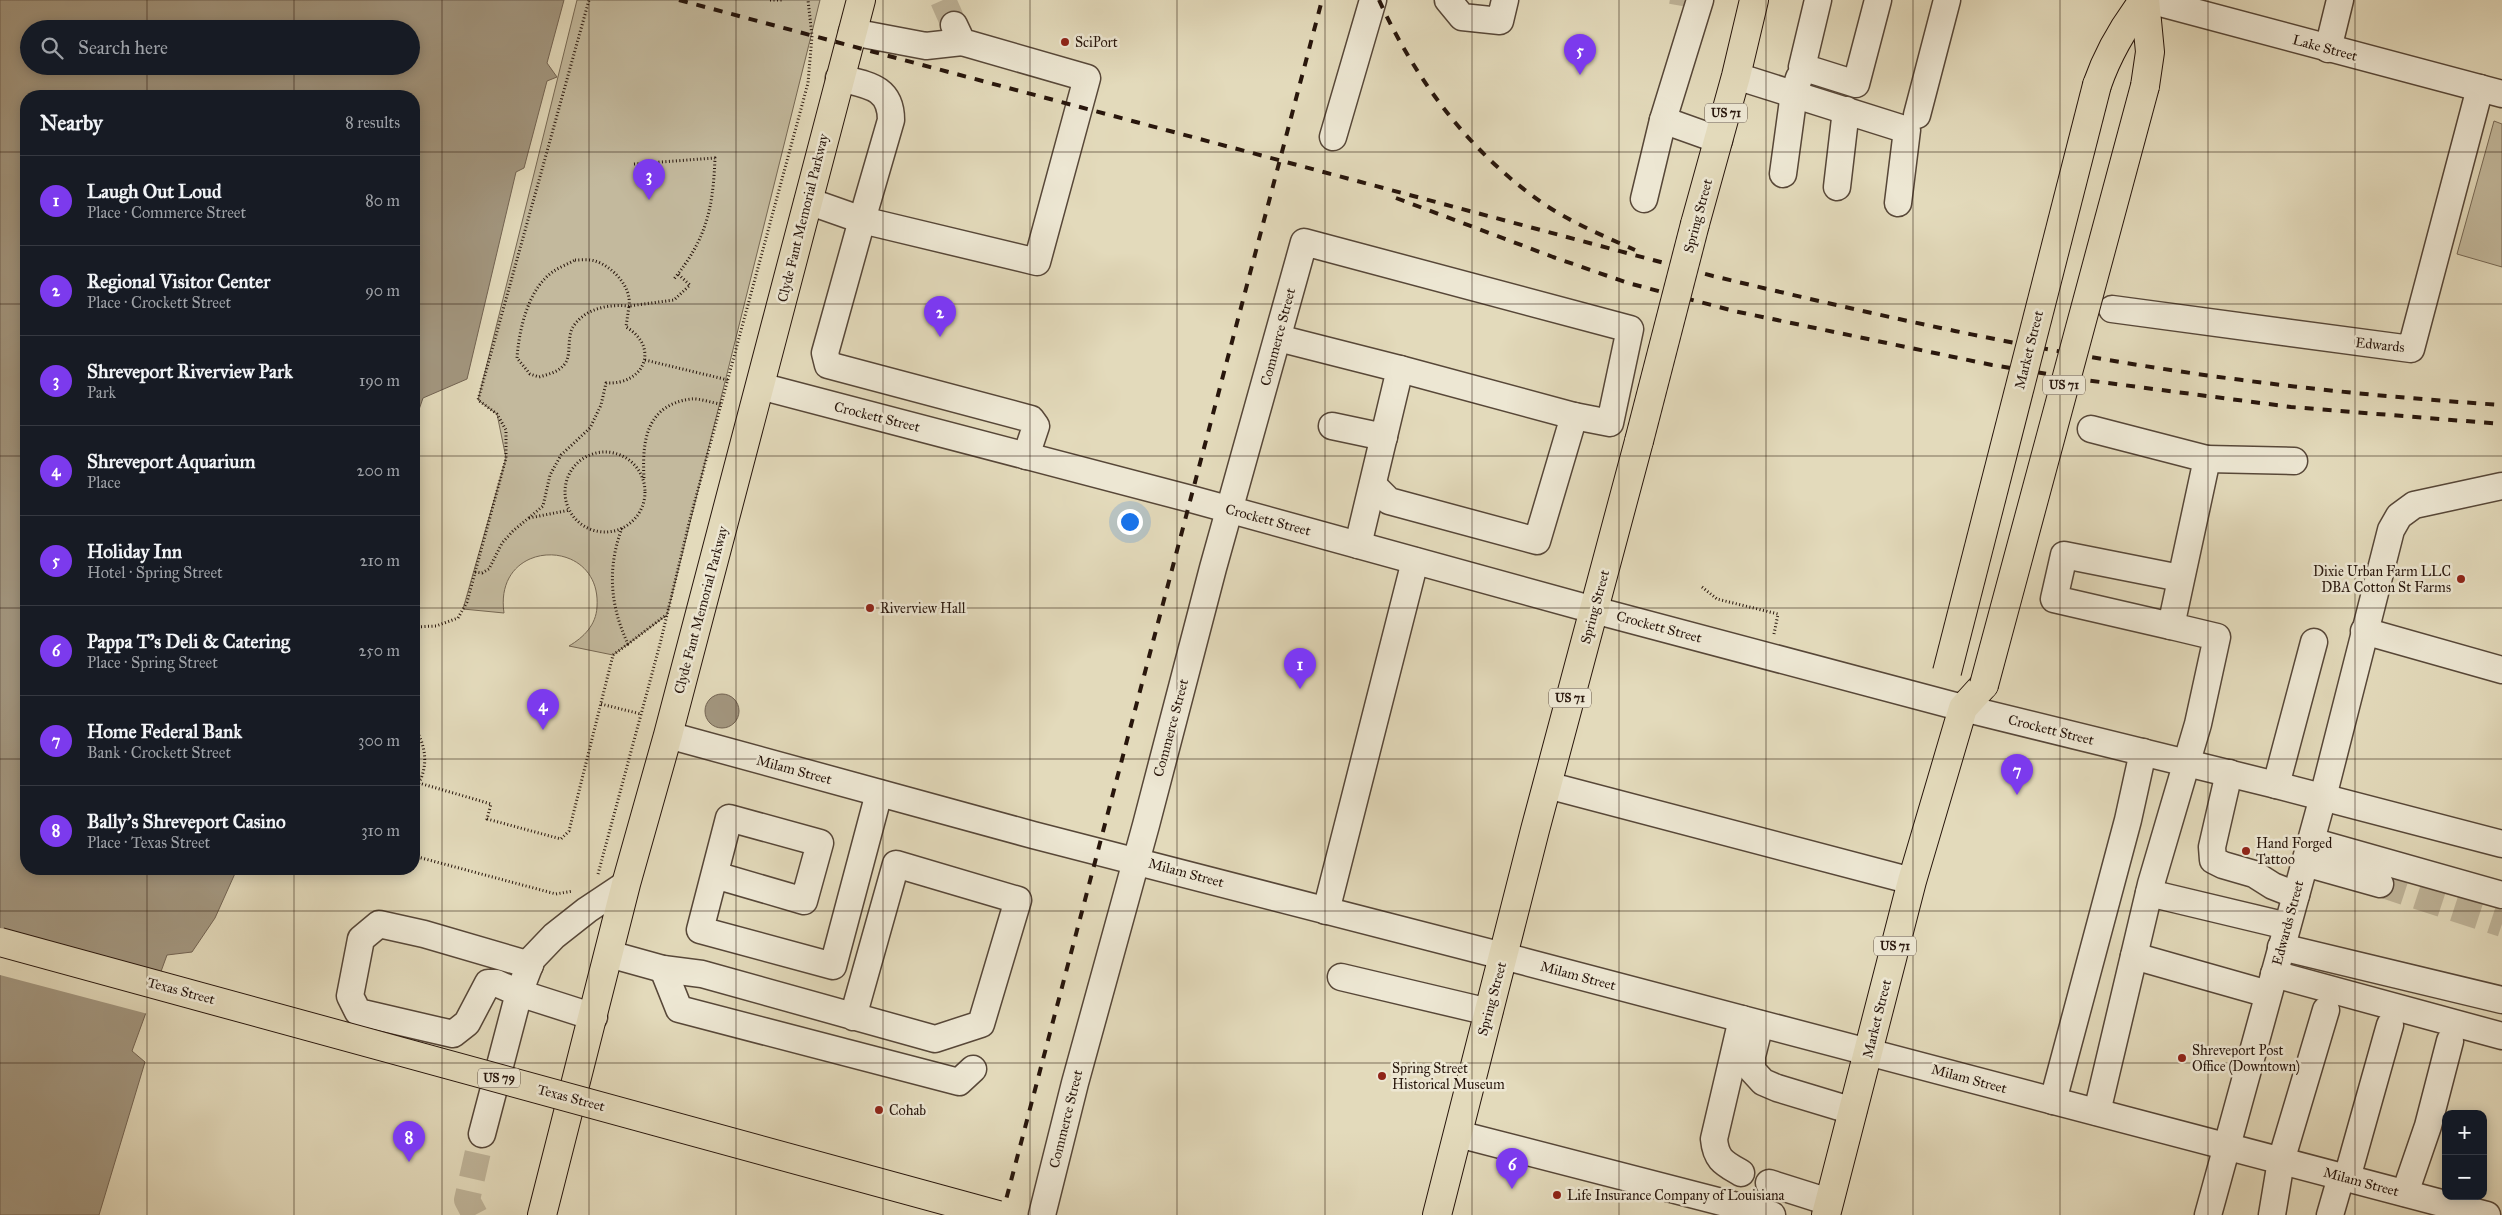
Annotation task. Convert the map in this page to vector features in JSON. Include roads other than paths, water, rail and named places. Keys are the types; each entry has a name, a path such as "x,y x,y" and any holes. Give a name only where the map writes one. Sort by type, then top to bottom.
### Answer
{"main road":[{"name":"Spring Street","path":"1438,1215 1547,784 1736,76 1754,0"},
{"name":"Market Street","path":"1963,708 1947,672 2097,84 2105,63 2118,39 2146,0"},
{"name":"Market Street","path":"1827,1208 1912,881 1963,708 1984,684 2145,86 2150,52 2146,0"},
{"name":"Clyde Fant Memorial Parkway","path":"542,1215 594,1017 626,884 668,735 859,2"},
{"name":"Texas Street","path":"0,942 998,1215"}],"street":[{"path":"1333,137 1373,0"},
{"path":"1448,0 1462,17 1500,21 1505,0"},
{"path":"1783,174 1794,93 1818,0"},
{"path":"1802,68 1856,84 1878,0"},
{"path":"1917,115 1947,0"},
{"name":"Lake Street","path":"2146,0 2491,91"},
{"path":"2328,49 2340,0"},
{"path":"1644,199 1664,120 1691,31 1691,3"},
{"path":"808,201 862,220 1037,262 1087,78 958,34 926,46 852,32"},
{"path":"1736,76 1907,130 1898,203"},
{"path":"839,78 874,88 887,99 891,109 891,120 825,353 828,365 1031,419 1036,426 1026,456"},
{"name":"Edwards","path":"2112,309 2411,349 2491,91"},
{"path":"1837,187 1846,110"},
{"path":"1664,120 1719,140"},
{"name":"Commerce Street","path":"1042,1215 1075,1083 1135,860 1304,242 1630,329 1610,423 1574,416"},
{"path":"1278,338 1574,416 1537,541 1389,501 1373,485"},
{"path":"1358,545 1400,369"},
{"name":"Crockett Street","path":"760,386 1231,509 1594,610 1963,708 2323,796 2502,844"},
{"path":"1332,426 1384,437"},
{"path":"2091,429 2207,459 2294,461"},
{"path":"2171,626 2207,459"},
{"name":"Edwards Street","path":"2208,1215 2323,796 2391,530 2399,516 2414,505 2502,486"},
{"path":"2097,1112 2149,893 2198,724 2216,636 2054,599 2064,555 2180,578"},
{"path":"1326,911 1415,561"},
{"path":"2364,631 2502,670"},
{"path":"2276,785 2314,642"},
{"name":"Milam Street","path":"668,735 1033,835 1503,956 2487,1215"},
{"path":"2053,1101 2128,820 2143,752"},
{"path":"2229,773 2212,847 2212,860 2254,874 2272,886 2296,895"},
{"path":"1547,784 1912,881"},
{"path":"715,875 700,930 833,966 879,794"},
{"path":"2308,852 2380,884"},
{"path":"2308,852 2502,895"},
{"path":"609,954 663,969 702,974 853,1017 935,1039 981,1024 1018,900 896,864 853,1017"},
{"path":"482,1134 519,993 532,959 554,936 587,910 626,884"},
{"path":"2149,893 2284,937 2502,1000"},
{"path":"530,965 424,934 379,924 361,939 350,996 358,1012 453,1034 467,1023 488,983 496,983 519,993 594,1017"},
{"path":"2134,956 2271,984 2502,1036"},
{"path":"663,969 679,1009 959,1082 973,1070"},
{"path":"1341,977 1489,1012"},
{"path":"2272,1215 2281,1161 2326,1010"},
{"path":"1751,1022 1752,1070 1763,1082 1853,1111"},
{"path":"1741,1173 1726,1164 1715,1153 1714,1139 1751,1022"},
{"path":"2330,1215 2344,1177 2390,1026"},
{"path":"2406,1194 2428,1126 2450,1041"},
{"path":"1458,1134 1772,1215"},
{"path":"1769,1183 1827,1208"}],"tunnel":[{"path":"943,0 954,25"},
{"path":"1682,6 1683,0"},
{"path":"2380,884 2502,924"},
{"path":"475,1215 467,1200 482,1134"}],"railway":[{"path":"679,0 1713,276 1901,320 2142,366 2347,392 2502,405"},
{"path":"1002,1215 1322,0"},
{"path":"1379,0 1410,59 1428,87 1469,138 1492,162 1517,184 1555,211 1588,229 1635,250"},
{"path":"1396,198 1628,283 1734,311 1992,365 2085,380 2291,407 2502,424"}],"place":[{"name":"SciPort","path":"1065,42"},
{"name":"Holiday Inn","path":"1580,75"},
{"name":"Shreveport Riverview Park","path":"649,200"},
{"name":"Regional Visitor Center","path":"940,337"},
{"name":"Dixie Urban Farm LLC DBA Cotton St Farms","path":"2461,579"},
{"name":"Riverview Hall","path":"870,608"},
{"name":"Laugh Out Loud","path":"1300,689"},
{"name":"Shreveport Aquarium","path":"543,730"},
{"name":"Home Federal Bank","path":"2017,795"},
{"name":"Hand Forged Tattoo","path":"2246,851"},
{"name":"Shreveport Post Office (Downtown)","path":"2182,1058"},
{"name":"Spring Street Historical Museum","path":"1382,1076"},
{"name":"Cohab","path":"879,1110"},
{"name":"Bally's Shreveport Casino","path":"409,1162"},
{"name":"Pappa T's Deli & Catering","path":"1512,1189"},
{"name":"Life Insurance Company of Louisiana","path":"1557,1195"}]}
